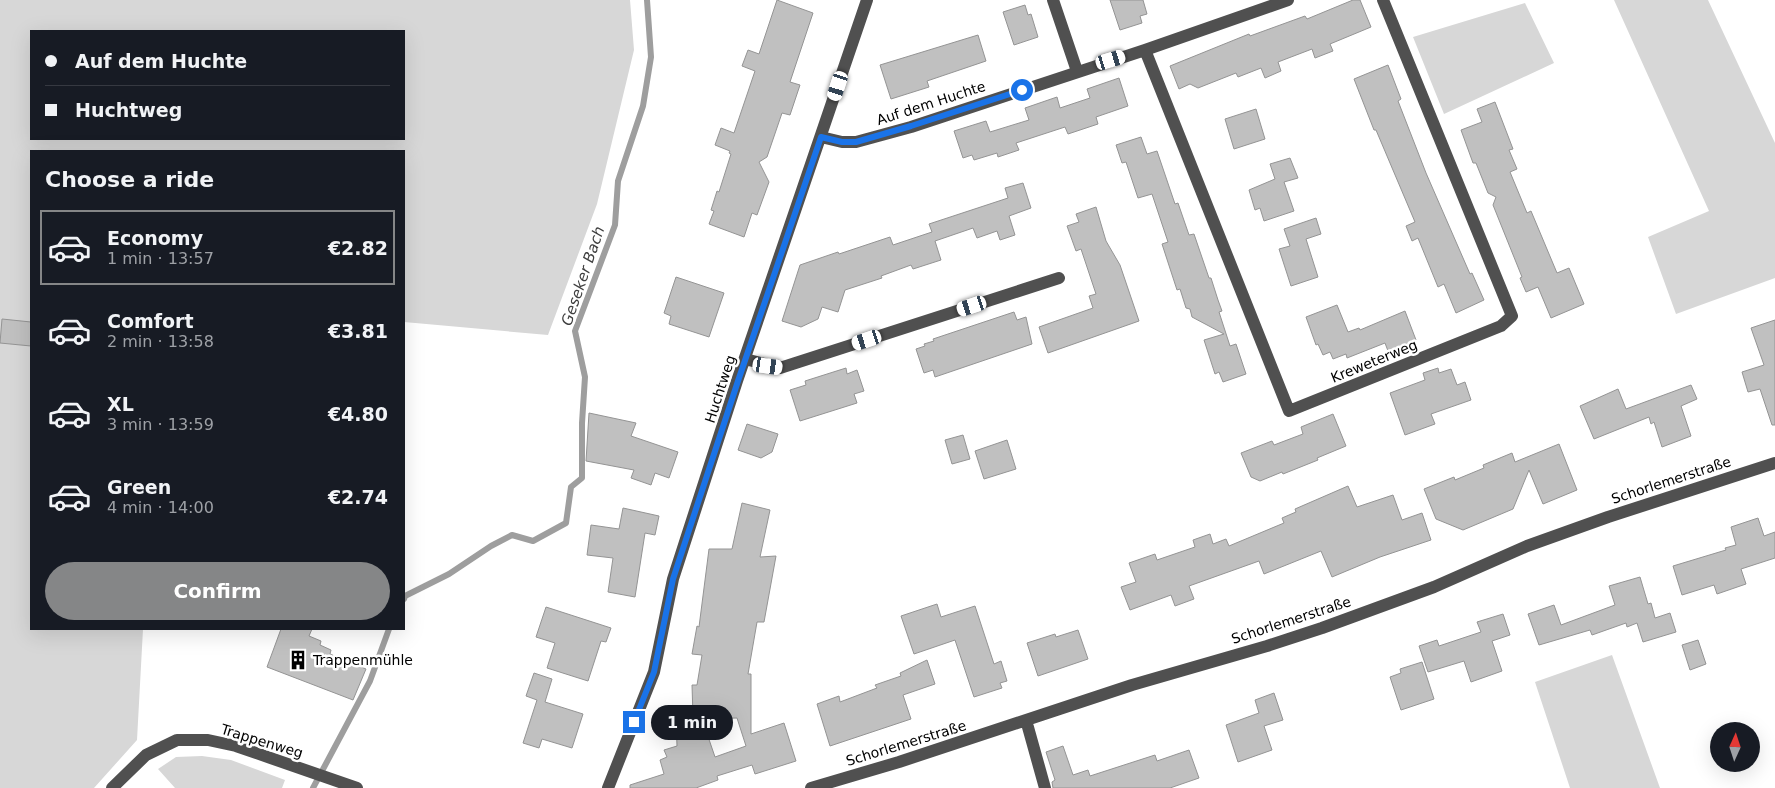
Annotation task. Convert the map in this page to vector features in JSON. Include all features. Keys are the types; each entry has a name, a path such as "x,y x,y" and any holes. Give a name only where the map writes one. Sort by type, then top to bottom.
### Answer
{"street":[{"name":"Huchtweg","path":"608,788 654,672 673,579 867,0"},
{"path":"1053,0 1077,71"},
{"name":"Auf dem Huchte","path":"821,137 842,142 856,142 911,126 1144,50 1262,4 1288,0"},
{"name":"Kreweterweg","path":"1144,50 1289,411 1501,326 1512,316 1383,0"},
{"path":"745,360 780,368 1059,278"},
{"name":"Schorlemerstraße","path":"811,788 899,762 1141,682 1267,646 1322,628 1434,586 1527,546 1775,462"},
{"path":"1026,720 1045,788"},
{"name":"Trappenweg","path":"112,788 146,755 177,740 208,740 236,746 358,788"}],"shaded area":[{"path":"0,0 630,0 634,50 597,204 548,335 405,322 405,150 30,150 30,630 143,630 137,740 94,788 0,788"},
{"path":"1614,0 1708,0 1775,143 1775,278 1676,314 1648,237 1709,211"},
{"path":"1525,3 1554,63 1444,114 1413,37"},
{"path":"1612,655 1660,788 1570,788 1535,682"},
{"path":"202,756 231,760 285,780 282,788 175,788 158,769 176,757"}],"building":[{"path":"777,0 813,13 790,82 800,85 790,115 782,113 767,157 759,162 769,182 757,215 752,213 744,237 709,224 714,211 711,210 731,154 729,153 730,151 715,145 721,128 734,133 755,71 742,66 748,50 759,54"},
{"path":"1110,0 1143,0 1147,14 1140,16 1142,23 1120,30"},
{"path":"1353,0 1360,0 1371,27 1330,44 1333,51 1315,58 1312,49 1278,62 1281,71 1265,78 1261,68 1238,77 1236,73 1198,88 1190,84 1179,89 1170,66 1249,34 1250,36 1305,16 1307,19"},
{"path":"1025,5 1028,15 1031,14 1038,37 1014,45 1003,12"},
{"path":"978,35 986,61 927,81 929,87 891,99 880,65"},
{"path":"1388,65 1401,99 1398,101 1426,173 1470,274 1472,273 1484,300 1456,313 1444,284 1438,287 1418,238 1412,241 1406,226 1415,222 1376,130 1374,130 1354,79"},
{"path":"1119,78 1128,106 1096,117 1098,124 1068,134 1065,127 1016,143 1019,150 998,157 997,153 974,160 972,155 963,158 954,131 986,121 990,132 1029,120 1025,108 1057,97 1060,108 1090,98 1087,89"},
{"path":"1495,102 1513,149 1509,150 1517,169 1510,172 1527,213 1531,211 1557,273 1569,268 1584,304 1551,318 1538,287 1526,292 1520,278 1522,277 1493,205 1496,197 1488,193 1476,163 1473,163 1461,130 1482,122 1477,109"},
{"path":"1256,109 1265,139 1234,149 1225,119"},
{"path":"1141,137 1147,154 1157,151 1175,204 1178,203 1189,235 1194,234 1222,311 1219,312 1230,346 1236,344 1246,374 1223,382 1219,372 1215,374 1204,340 1224,334 1192,317 1190,309 1186,308 1180,289 1177,290 1162,244 1168,242 1152,194 1138,198 1126,162 1122,163 1116,145"},
{"path":"1290,158 1298,178 1284,182 1294,211 1264,221 1260,208 1255,210 1249,190 1275,179 1270,164"},
{"path":"1023,183 1031,208 1009,216 1015,235 1000,240 997,231 977,238 973,228 935,241 941,260 913,269 911,265 881,276 882,278 845,290 838,312 822,307 818,319 801,327 782,321 800,265 890,237 893,245 932,232 929,224 1008,198 1005,188"},
{"path":"1096,207 1106,241 1120,265 1139,321 1048,353 1039,327 1093,308 1089,296 1096,294 1081,249 1076,251 1067,226 1079,222 1076,214"},
{"path":"1316,218 1321,234 1306,239 1318,277 1291,286 1279,249 1290,246 1284,229"},
{"path":"676,277 724,293 709,337 669,324 671,316 664,313"},
{"path":"1337,305 1348,332 1359,328 1360,330 1405,311 1416,340 1388,351 1385,343 1347,358 1346,354 1333,359 1330,352 1323,355 1318,344 1316,345 1306,317"},
{"path":"1014,312 1017,320 1026,317 1032,344 935,377 933,370 924,373 916,349 934,341 933,339"},
{"path":"2,319 30,322 30,346 0,343"},
{"path":"1775,320 1775,425 1772,425 1760,389 1748,392 1742,372 1764,365 1751,328"},
{"path":"846,368 847,374 857,370 864,391 854,394 857,403 800,421 790,390 806,385 805,381"},
{"path":"1438,368 1439,373 1451,369 1457,385 1465,382 1471,400 1431,414 1435,424 1405,435 1390,393 1425,380 1423,373"},
{"path":"1691,385 1697,399 1681,406 1691,436 1662,447 1654,422 1651,424 1649,417 1594,439 1580,406 1618,389 1626,409"},
{"path":"589,413 636,423 631,436 678,452 669,478 655,473 651,485 631,478 634,470 586,461"},
{"path":"1333,414 1346,446 1283,474 1282,472 1260,481 1251,477 1241,453 1272,441 1274,445 1303,434 1301,427"},
{"path":"747,424 778,434 772,452 761,458 738,450"},
{"path":"963,435 970,459 952,464 945,440"},
{"path":"1007,440 1016,469 984,479 975,451"},
{"path":"1559,444 1577,490 1543,504 1529,470 1513,509 1463,530 1436,519 1424,489 1454,477 1455,480 1484,468 1483,465 1512,453 1515,462"},
{"path":"1348,486 1357,507 1393,495 1402,520 1422,513 1431,540 1380,557 1332,577 1321,551 1264,574 1259,561 1189,586 1194,599 1175,606 1171,595 1130,610 1121,587 1136,582 1129,563 1155,554 1157,560 1195,547 1193,540 1210,534 1213,544 1226,539 1229,546 1284,523 1282,518 1296,512 1295,509"},
{"path":"742,503 770,510 760,557 776,556 764,622 757,622 748,674 751,674 751,734 784,723 796,761 755,774 752,765 717,776 718,780 696,788 630,788 630,785 664,774 660,760 667,757 664,750 677,746 676,718 693,717 692,685 697,685 702,655 692,654 697,626 699,627 709,549 732,549","holes":["737,718 746,746 715,757 702,719"]},
{"path":"623,508 659,516 655,535 645,533 635,597 608,592 613,558 587,555 591,525 619,529"},
{"path":"1758,518 1764,536 1775,532 1775,558 1741,569 1746,584 1717,594 1714,585 1682,595 1673,566 1726,550 1725,548 1736,545 1731,527"},
{"path":"1640,577 1648,604 1651,603 1655,618 1670,613 1676,632 1643,642 1637,623 1627,627 1626,623 1592,635 1590,630 1539,645 1528,614 1554,605 1561,625 1615,605 1609,586"},
{"path":"937,604 941,617 975,606 994,664 1001,661 1007,681 1000,683 1002,688 974,697 955,640 914,654 901,616"},
{"path":"546,607 611,628 606,642 601,641 588,681 547,668 555,643 536,637"},
{"path":"1503,614 1510,635 1492,641 1502,671 1471,682 1464,661 1428,672 1419,646 1437,640 1439,646 1481,632 1477,622"},
{"name":"Trappenmühle","path":"281,630 312,630 309,636 321,641 320,645 331,650 330,654 366,669 353,700 267,667"},
{"path":"1078,630 1088,659 1038,676 1027,643 1055,634 1056,637"},
{"path":"1698,640 1706,664 1690,670 1682,645"},
{"path":"927,660 935,684 903,695 911,719 830,746 817,704 839,696 840,702 877,688 875,685 901,676 900,673"},
{"path":"1422,662 1434,699 1401,710 1390,677 1401,673 1400,669"},
{"path":"534,673 552,679 545,702 583,714 572,748 542,739 539,748 523,743 537,700 526,696"},
{"path":"1274,693 1283,720 1264,726 1272,750 1238,762 1226,725 1259,713 1255,700"},
{"path":"1063,746 1073,775 1088,770 1090,776 1155,755 1157,761 1189,750 1199,778 1170,788 1053,788 1052,782 1055,780 1046,752"}],"waterway":[{"name":"Geseker Bach","path":"405,596 449,574 491,546 512,535 533,541 566,523 571,487 582,478 582,423 585,377 575,331 615,225 618,181 643,106 651,57 647,0"},
{"name":"Geseker Bach","path":"313,788 370,681 389,630"}],"place":[{"name":"Trappenmühle","path":"298,660"}],"route":[{"path":"634,722 654,672 673,579 821,137 842,142 856,142 1022,90"}]}
